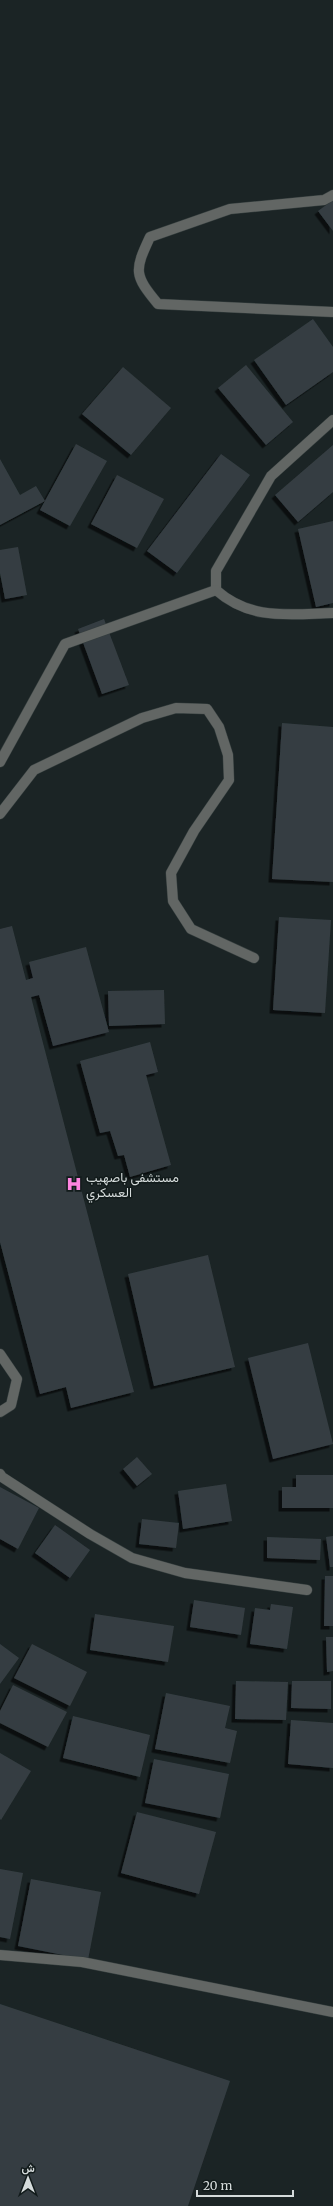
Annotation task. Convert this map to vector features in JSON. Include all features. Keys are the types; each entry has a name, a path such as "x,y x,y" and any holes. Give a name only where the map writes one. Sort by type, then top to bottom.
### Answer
{"street":[{"path":"333,195 324,200 230,209 182,225 150,237 138,262 140,283 158,304 333,312"},
{"path":"333,420 271,476 216,571 216,590 229,601 264,614 333,613"},
{"path":"0,762 65,644 216,590"},
{"path":"0,814 34,770 142,718 176,708 207,709 219,727 228,755 229,780 194,831 171,873 173,901 191,929 254,958"},
{"path":"0,1354 16,1379 11,1405 0,1412"},
{"path":"0,1474 2,1477 90,1534 132,1558 185,1573 307,1590"},
{"path":"0,1955 82,1962 333,2012"}],"building":[{"path":"333,200 333,231 318,211"},
{"path":"313,319 333,347 333,372 286,405 254,360"},
{"path":"246,365 293,422 266,445 218,388"},
{"path":"123,367 171,408 131,455 82,414"},
{"path":"76,444 107,461 70,526 40,510"},
{"path":"333,445 333,492 298,522 275,495"},
{"path":"221,454 250,475 177,573 147,551"},
{"path":"0,459 20,495 36,486 45,501 0,525"},
{"path":"117,475 164,499 137,548 91,524"},
{"path":"333,521 333,603 316,607 298,529"},
{"path":"18,547 27,595 5,599 0,573 0,550"},
{"path":"104,619 129,685 102,694 78,629"},
{"path":"282,723 333,727 333,882 272,879"},
{"path":"279,917 331,920 325,1013 273,1010"},
{"path":"12,926 26,980 33,978 29,962 86,947 109,1032 53,1046 39,995 31,997 134,1392 71,1408 66,1387 40,1394 0,1242 0,929"},
{"path":"164,990 165,1024 109,1026 108,991"},
{"path":"150,1042 158,1072 146,1075 171,1165 130,1177 124,1155 118,1156 110,1131 100,1133 80,1061"},
{"path":"208,1255 235,1367 154,1386 128,1274"},
{"path":"308,1343 333,1444 273,1459 248,1358"},
{"path":"137,1457 152,1474 137,1486 123,1469"},
{"path":"296,1475 333,1475 333,1508 282,1508 282,1487 296,1487"},
{"path":"226,1484 232,1521 183,1529 178,1491"},
{"path":"0,1487 39,1508 18,1549 0,1539"},
{"path":"142,1519 179,1523 176,1548 139,1544"},
{"path":"55,1525 90,1550 70,1578 35,1553"},
{"path":"333,1536 333,1567 330,1567 326,1537"},
{"path":"267,1537 321,1539 320,1560 267,1558"},
{"path":"325,1576 333,1576 333,1626 324,1626"},
{"path":"194,1600 245,1608 241,1635 190,1627"},
{"path":"271,1604 293,1607 287,1649 250,1644 255,1608 270,1610"},
{"path":"95,1614 174,1626 168,1662 90,1650"},
{"path":"326,1637 333,1637 333,1671 327,1672"},
{"path":"0,1644 19,1658 0,1684"},
{"path":"32,1644 87,1672 70,1706 14,1678"},
{"path":"236,1681 288,1682 286,1720 235,1719"},
{"path":"292,1681 331,1681 331,1709 291,1708"},
{"path":"13,1685 67,1712 48,1747 0,1723 0,1711"},
{"path":"166,1693 230,1706 225,1728 237,1731 230,1763 155,1749"},
{"path":"73,1716 150,1735 140,1777 63,1758"},
{"path":"291,1720 333,1723 333,1768 288,1764"},
{"path":"0,1753 31,1771 1,1820 0,1819"},
{"path":"154,1759 229,1774 220,1818 145,1803"},
{"path":"137,1812 216,1832 199,1894 121,1873"},
{"path":"0,1869 23,1873 10,1939 0,1937"},
{"path":"31,1879 101,1892 88,1960 18,1946"},
{"path":"0,2004 230,2081 188,2206 0,2206"}],"place":[{"name":"مستشفى باصهيب العسكري","path":"74,1184"}]}
